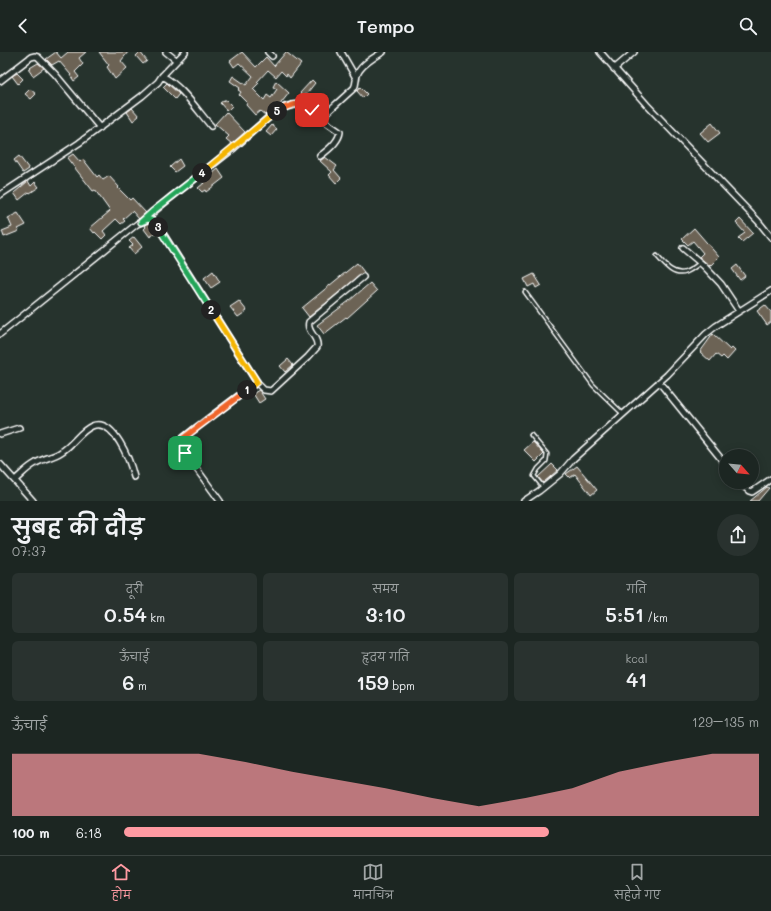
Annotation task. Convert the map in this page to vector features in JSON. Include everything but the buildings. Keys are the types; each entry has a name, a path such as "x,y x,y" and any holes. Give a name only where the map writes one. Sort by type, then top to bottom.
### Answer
{"street":[{"path":"166,52 176,60"},
{"path":"0,195 100,128 158,82 176,60 185,52"},
{"path":"341,52 356,78"},
{"path":"321,118 354,88 360,69 383,52"},
{"path":"600,52 618,65 771,237"},
{"path":"618,65 634,52"},
{"path":"0,81 31,57 38,57 59,79 100,128"},
{"path":"162,76 169,79 211,126"},
{"path":"141,222 234,148 253,130 277,111 293,105 304,104 310,107 321,118 340,132 328,150 320,156"},
{"path":"0,334 137,224 148,219 153,221 160,229 257,382 264,390 271,390 315,350 318,344 308,328 309,322 363,277"},
{"path":"683,248 721,284 739,311"},
{"path":"524,501 560,474 573,458 659,382 706,334 771,291"},
{"path":"220,501 179,443 193,430 257,382"},
{"path":"659,382 719,456"},
{"path":"15,480 36,462 61,452 87,429 98,425 104,425 114,434 131,465 134,477"},
{"path":"0,434 19,428"},
{"path":"0,464 33,501"},
{"path":"759,488 770,483"},
{"path":"746,489 749,492 758,489"}],"lane":[{"path":"657,256 665,266 676,273 686,273 700,263"},
{"path":"525,292 593,385 623,414"},
{"path":"531,435 547,454 546,461 538,469 534,476 543,488"}],"route":[{"path":"185,453 179,443 182,439 257,382 160,229 153,221 148,219 141,222 249,136 253,130 277,111 297,104 304,104 312,110"}]}
